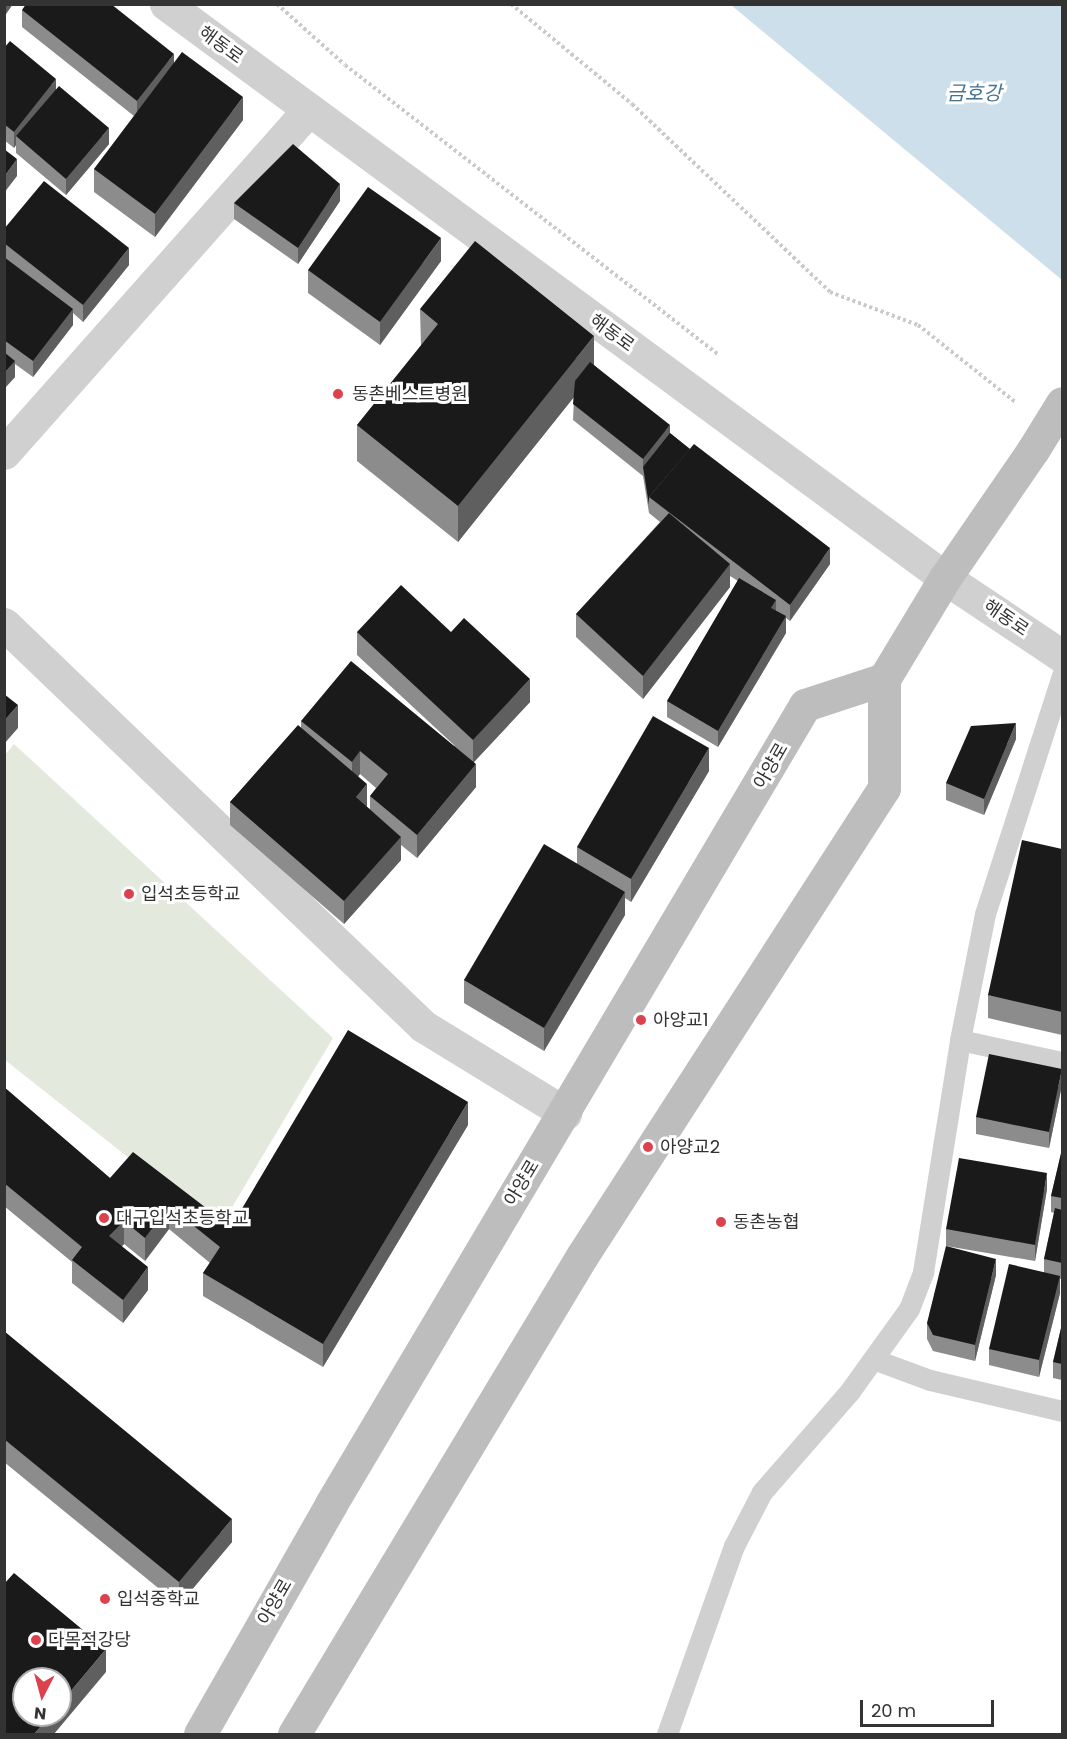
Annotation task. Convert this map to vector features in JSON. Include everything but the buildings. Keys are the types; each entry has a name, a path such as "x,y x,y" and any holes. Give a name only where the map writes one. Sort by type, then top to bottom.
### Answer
{"main road":[{"path":"294,1734 582,1256 884,788 884,679 945,578 1033,450 1062,403"},
{"name":"아양로","path":"200,1734 331,1504 805,705 884,679"}],"street":[{"name":"해동로","path":"166,4 945,578 1062,656"},
{"path":"4,453 309,110"},
{"path":"4,624 423,1026 565,1113"}],"lane":[{"path":"667,1734 734,1546 762,1492 850,1391 909,1309 923,1272 960,1040 985,915 1062,676"},
{"path":"960,1040 1062,1062"},
{"path":"873,1359 930,1380 1062,1411"}],"path":[{"path":"277,4 345,65 719,355"},
{"path":"512,4 632,104 830,292 918,325 1017,403"}],"shaded area":[{"path":"14,744 333,1038 219,1229 5,1060 4,756"}],"water":[{"name":"금호강","path":"731,5 1062,5 1062,280"}],"place":[{"name":"동촌베스트병원","path":"338,394"},
{"name":"입석초등학교","path":"129,894"},
{"name":"아양교1","path":"641,1020"},
{"name":"아양교2","path":"648,1147"},
{"name":"대구입석초등학교","path":"104,1218"},
{"name":"동촌농협","path":"721,1222"},
{"name":"입석중학교","path":"105,1599"},
{"name":"다목적강당","path":"36,1640"}]}
